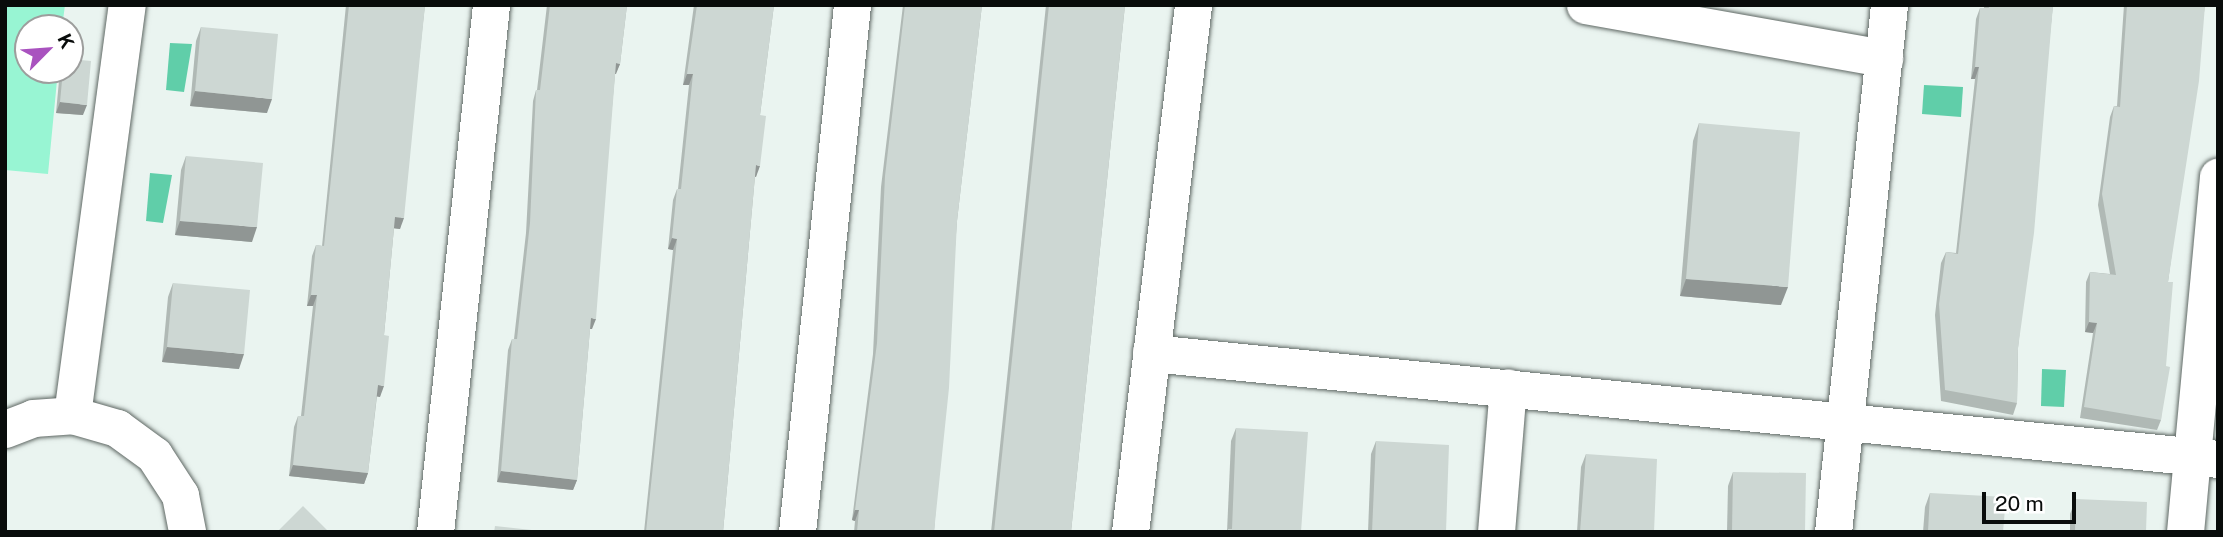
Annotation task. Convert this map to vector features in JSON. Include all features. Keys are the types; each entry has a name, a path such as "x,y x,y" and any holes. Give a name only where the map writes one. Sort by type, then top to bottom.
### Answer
{"street":[{"path":"72,415 127,5"},
{"path":"435,532 491,5"},
{"path":"797,532 852,5"},
{"path":"1130,532 1193,5"},
{"path":"1585,5 1884,58"},
{"path":"1833,532 1889,5"},
{"path":"2185,532 2205,457 2218,177"},
{"path":"1151,353 2205,457"},
{"path":"1496,532 1508,387"},
{"path":"5,429 33,418 72,415 117,428 155,456 180,495 187,532"}],"shaded area":[{"path":"5,5 65,5 64,14 14,14 14,84 57,84 48,174 5,170"},
{"path":"170,43 192,44 184,92 166,90"},
{"path":"1924,85 1963,87 1961,117 1922,114"},
{"path":"150,173 172,175 163,223 146,221"},
{"path":"2042,369 2066,370 2064,407 2041,406"}],"building":[{"path":"349,5 425,5 404,218 395,217 384,335 389,336 384,386 378,385 368,473 293,465 298,416 304,416 317,295 311,295 316,245 324,246"},
{"path":"550,5 627,5 620,64 616,63 596,319 591,318 577,480 501,471 512,339 517,339 530,223 536,90 540,90"},
{"path":"697,5 774,5 760,115 766,116 760,166 756,165 723,532 646,532 677,239 672,238 677,189 681,189 693,74 687,74"},
{"path":"905,5 982,5 957,221 949,388 934,532 857,532 859,510 855,510 877,343 885,176"},
{"path":"1049,5 1125,5 1071,532 994,532"},
{"path":"1988,5 2053,5 2034,233 2018,348 2017,403 1945,390 1939,304 1946,252 1958,254 1979,67 1975,67 1980,8 1989,8"},
{"path":"2127,5 2205,5 2199,81 2168,282 2173,282 2166,366 2170,367 2161,420 2084,407 2097,323 2089,322 2090,272 2116,275 2102,194 2114,106 2120,107"},
{"path":"201,27 278,34 272,99 195,91"},
{"path":"84,60 91,61 87,105 60,102 62,84 84,84"},
{"path":"1699,123 1800,132 1788,287 1686,279"},
{"path":"186,156 263,163 257,227 180,221"},
{"path":"173,283 250,290 244,354 167,347"},
{"path":"1236,428 1308,432 1301,532 1228,532 1228,529 1232,529"},
{"path":"1376,441 1449,445 1446,532 1372,532"},
{"path":"1586,454 1657,459 1654,532 1580,532"},
{"path":"1733,472 1806,473 1805,532 1732,532"},
{"path":"1930,493 2006,497 2003,532 1928,532"},
{"path":"2076,499 2147,502 2146,532 2075,532"},
{"path":"303,506 329,532 277,532"},
{"path":"495,526 550,532 494,532"}]}
